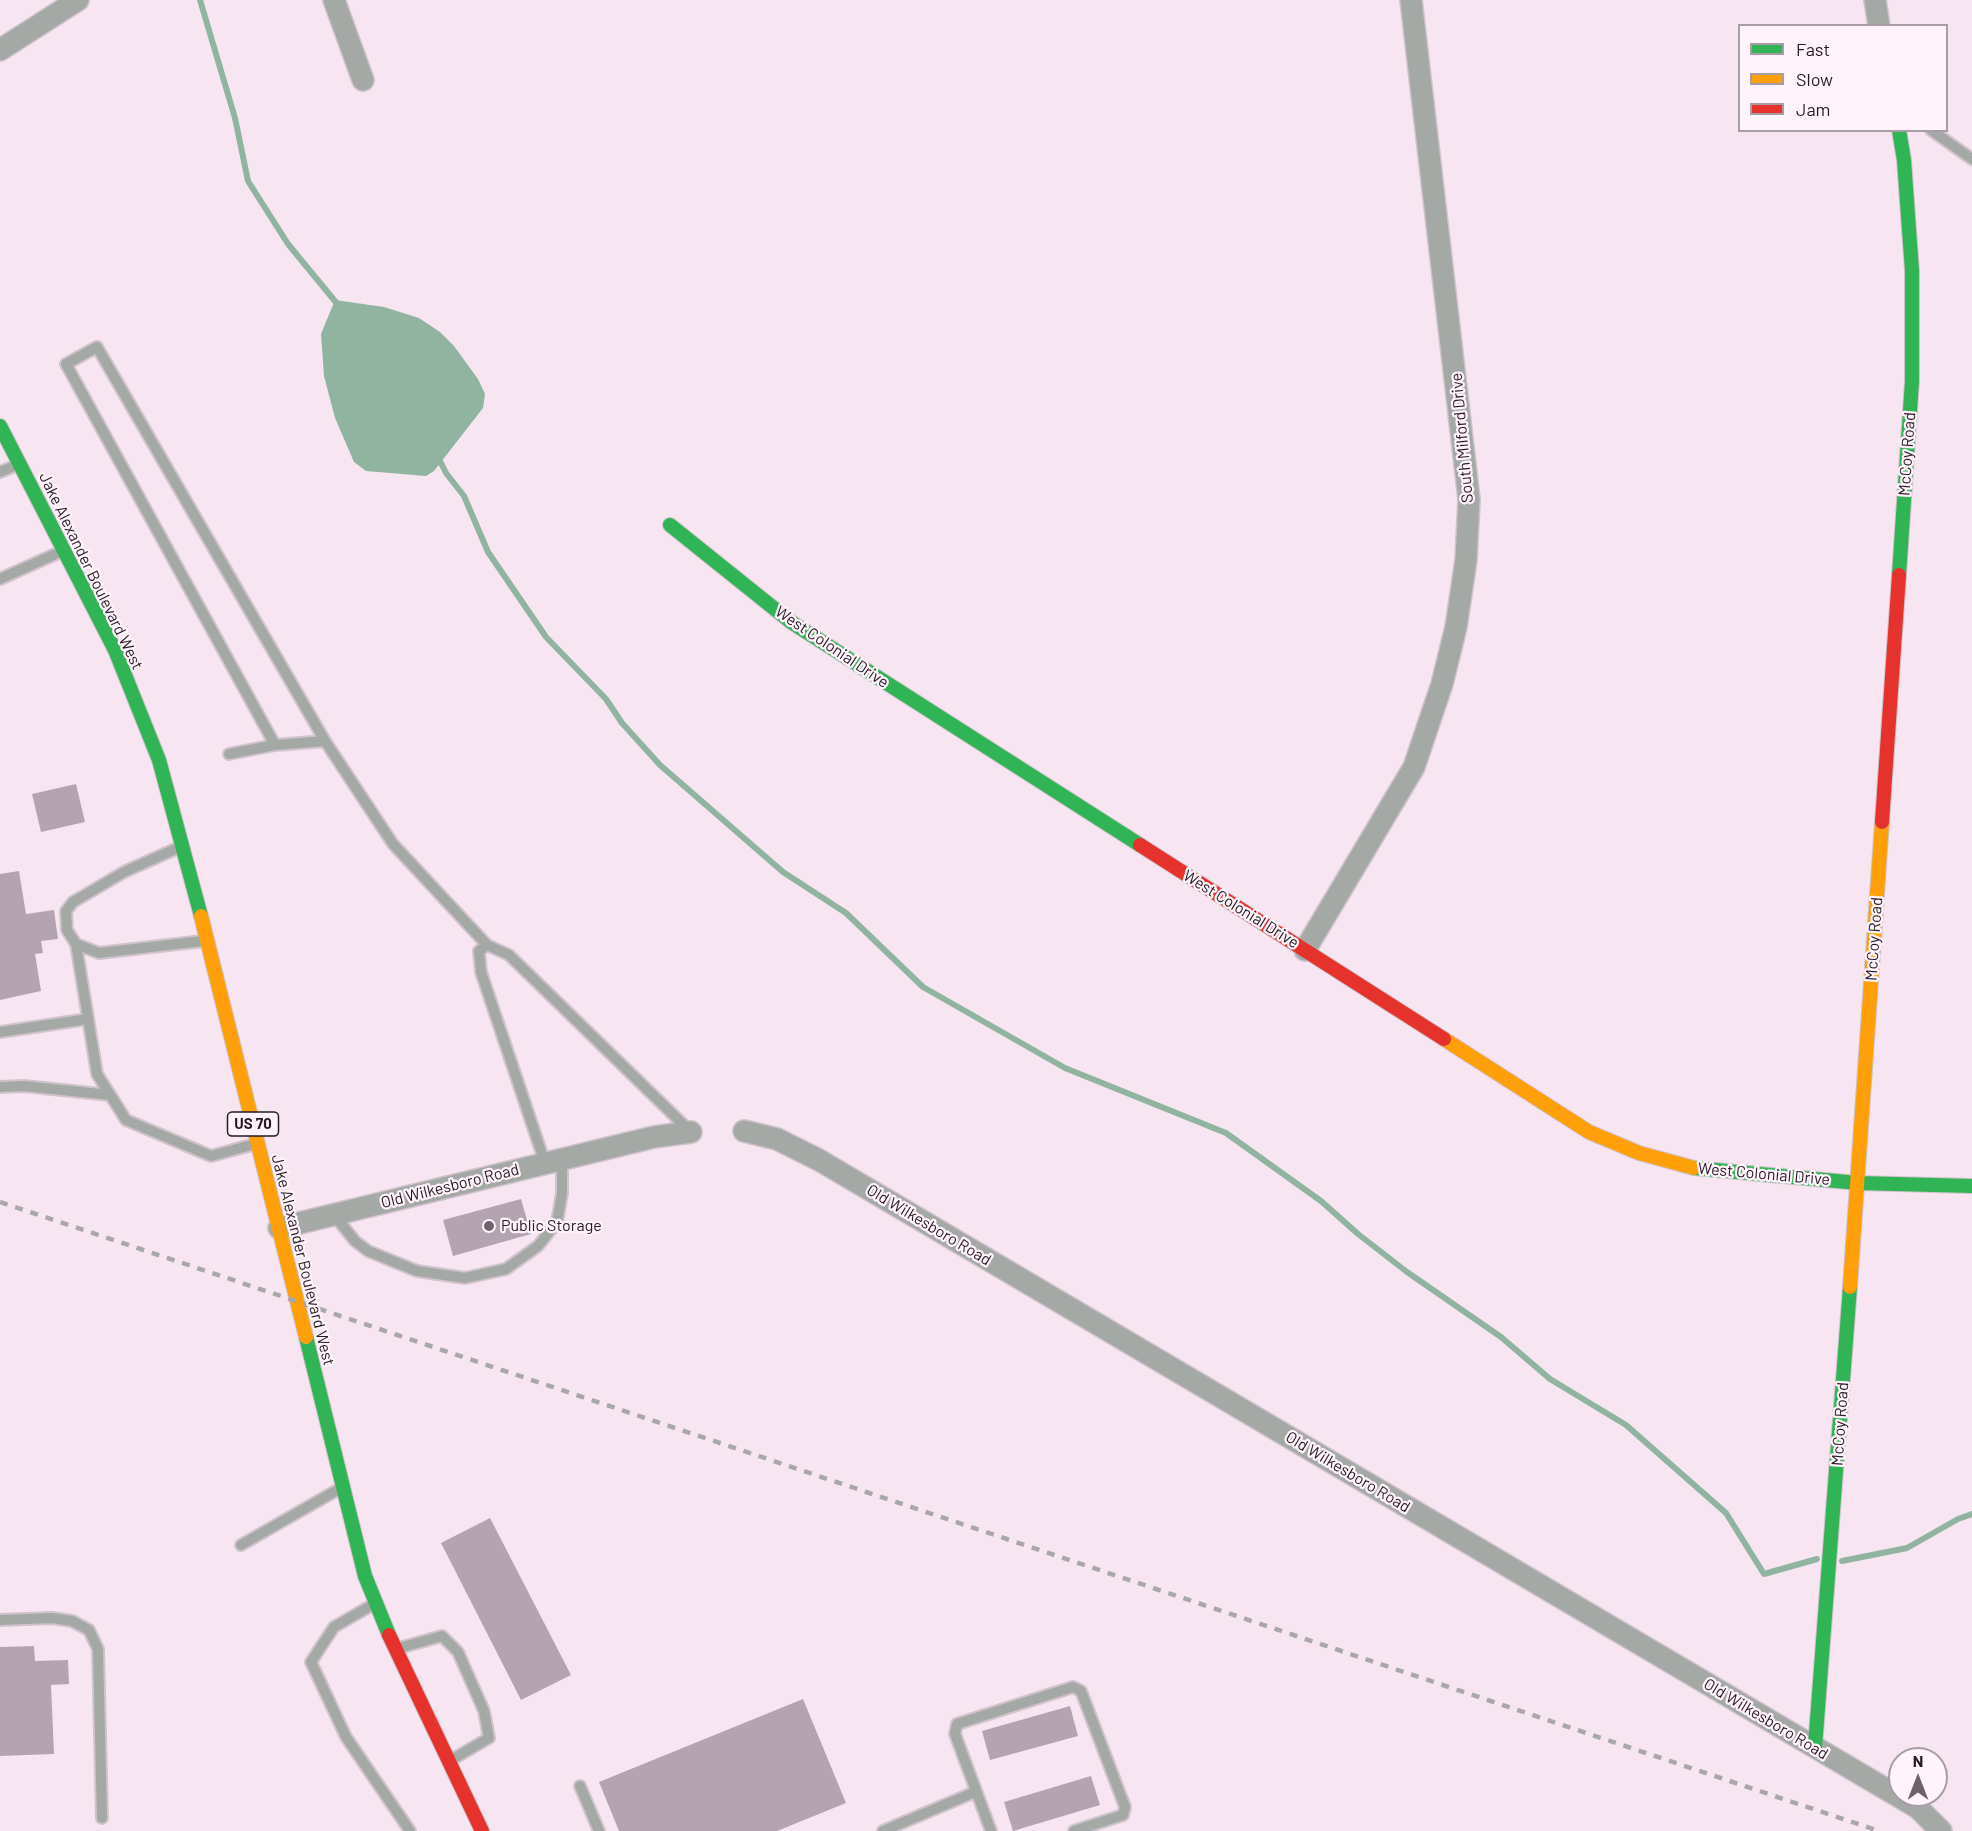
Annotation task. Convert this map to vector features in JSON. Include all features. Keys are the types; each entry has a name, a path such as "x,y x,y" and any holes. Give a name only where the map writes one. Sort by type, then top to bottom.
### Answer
{"main road":[{"name":"McCoy Road","path":"1815,1747 1858,1183 1912,381 1912,271 1904,160 1899,132"},
{"name":"Jake Alexander Boulevard West","path":"0,426 119,661 159,760 207,940 365,1576 396,1648 482,1831"},
{"name":"West Colonial Drive","path":"670,525 791,622 1599,1137 1639,1153 1696,1169 1858,1183 1972,1186"}],"street":[{"path":"0,50 78,0"},
{"path":"334,0 363,81"},
{"name":"South Milford Drive","path":"1305,950 1414,767 1445,672 1456,627 1466,560 1469,499 1411,0"},
{"path":"1875,0 1879,24"},
{"name":"Old Wilkesboro Road","path":"744,1131 777,1139 819,1160 1918,1808 1941,1831"},
{"name":"Old Wilkesboro Road","path":"279,1228 654,1137 691,1132"}],"lane":[{"path":"1934,132 1972,159"},
{"path":"275,745 66,364 97,347 325,741 393,844 487,945 508,955 691,1132"},
{"path":"0,472 20,464"},
{"path":"0,579 64,550"},
{"path":"228,754 275,745 325,741"},
{"path":"183,845 124,872 73,902 66,911 67,930 76,944 97,1074 126,1120 211,1156 258,1143"},
{"path":"76,944 99,953 207,940"},
{"path":"334,1215 355,1241 368,1251 417,1271 465,1278 506,1269 538,1246 557,1222 562,1193 554,1161 481,972 479,951 487,945"},
{"path":"0,1032 88,1019"},
{"path":"0,1087 24,1086 110,1095"},
{"path":"241,1545 342,1488"},
{"path":"376,1602 334,1627 311,1662 346,1737 410,1831"},
{"path":"0,1620 52,1618 72,1621 89,1630 98,1649 102,1818"},
{"path":"396,1648 442,1636 458,1652 484,1711 489,1738 449,1762"},
{"path":"991,1831 955,1734 957,1724 1073,1687 1081,1691 1125,1807 1122,1815 1074,1831"},
{"path":"580,1786 599,1831"},
{"path":"883,1831 975,1792"}],"shaded area":[{"path":"335,300 384,307 419,318 440,332 454,346 478,379 485,394 483,408 434,471 426,476 366,471 354,462 335,418 324,376 321,334"}],"building":[{"path":"76,784 85,822 41,832 32,794"},
{"path":"19,871 26,914 54,910 58,939 41,941 43,953 35,954 41,991 0,1000 0,874"},
{"path":"521,1199 531,1234 453,1256 443,1220"},
{"path":"490,1518 571,1675 521,1700 441,1543"},
{"path":"34,1646 35,1661 68,1660 69,1684 51,1685 54,1754 0,1756 0,1647"},
{"path":"803,1699 846,1803 777,1831 619,1831 599,1782"},
{"path":"1070,1706 1078,1736 990,1760 982,1731"},
{"path":"1091,1776 1100,1805 1013,1831 1004,1802"}],"waterway":[{"path":"200,0 235,118 248,181 288,244 339,306"},
{"path":"437,455 446,473 464,496 488,552 546,637 606,699 622,723 660,765 783,872 846,913 923,987 1065,1068 1226,1133 1321,1201 1358,1234 1407,1272 1501,1337 1550,1379 1626,1425 1726,1513 1764,1574 1817,1559"},
{"path":"1842,1561 1907,1548 1958,1519 1972,1514"}],"railway":[{"path":"0,1202 1879,1831"}],"traffic: fast":[{"path":"1899,132 1904,160 1912,271 1912,381 1899,575"},
{"path":"0,426 115,650 159,760 201,916"},
{"path":"670,525 791,622 1140,845"},
{"path":"1694,1168 1858,1183 1972,1186"},
{"path":"1815,1747 1850,1287"},
{"path":"306,1337 365,1576 389,1635"}],"traffic: slow":[{"path":"1850,1287 1882,822"},
{"path":"201,916 306,1337"},
{"path":"1444,1039 1589,1132 1639,1153 1694,1168"}],"traffic: jam":[{"path":"1882,822 1899,575"},
{"path":"1140,845 1444,1039"},
{"path":"389,1635 482,1831"}],"place":[{"name":"Public Storage","path":"489,1226"}]}
